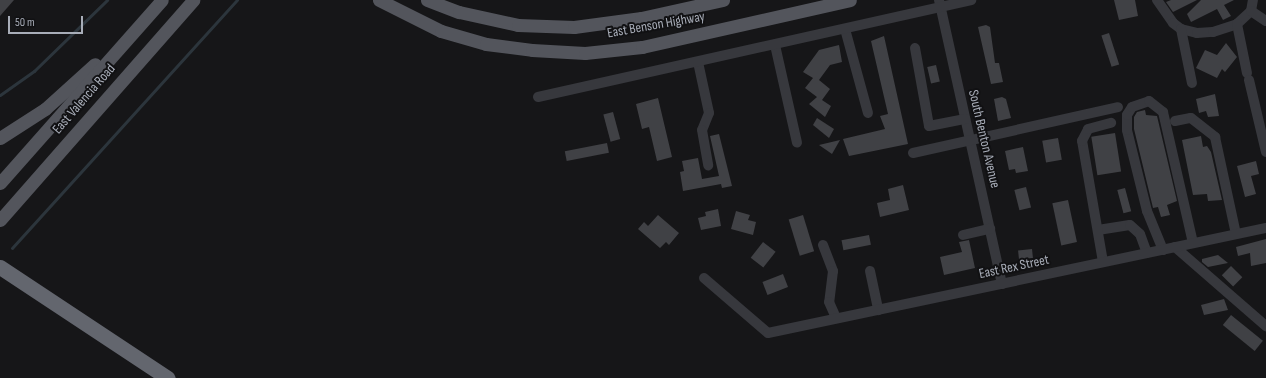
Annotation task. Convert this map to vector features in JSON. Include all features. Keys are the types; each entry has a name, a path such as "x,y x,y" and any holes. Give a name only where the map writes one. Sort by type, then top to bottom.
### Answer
{"highway":[{"path":"0,267 168,378"}],"main road":[{"name":"East Valencia Road","path":"0,183 162,0"},
{"name":"East Valencia Road","path":"0,220 193,0"},
{"name":"East Benson Highway","path":"379,0 441,31 486,44 532,50 585,52 642,46 850,0"},
{"name":"East Benson Highway","path":"427,0 459,12 518,25 574,27 641,18 723,0"},
{"path":"0,138 45,109 140,24"}],"street":[{"path":"538,97 845,29 940,4 971,0"},
{"path":"1157,0 1164,12 1181,30 1192,83"},
{"path":"1181,30 1213,32 1237,24 1251,11 1253,0"},
{"name":"South Benton Avenue","path":"940,4 1002,284"},
{"path":"1251,11 1266,21"},
{"path":"1237,24 1266,152"},
{"path":"845,29 868,113"},
{"path":"775,45 797,143"},
{"path":"915,48 929,126 966,118"},
{"path":"698,62 709,113 702,130 708,165"},
{"path":"1162,250 1147,210 1127,130 1127,114 1132,107 1149,101 1163,112 1193,243"},
{"path":"913,153 1118,107"},
{"path":"1174,121 1191,118 1215,137 1236,234"},
{"path":"1103,262 1082,141 1088,129 1111,123"},
{"path":"1098,230 1130,225 1140,234 1147,253"},
{"path":"963,235 990,229"},
{"name":"East Rex Street","path":"704,278 768,332 1266,229"},
{"path":"823,245 833,271 829,302 836,318"},
{"path":"1175,247 1266,326"},
{"path":"870,271 878,310"}],"building":[{"path":"0,0 14,0 0,16"},
{"path":"1114,0 1135,0 1138,16 1119,20"},
{"path":"1171,0 1197,0 1173,12 1166,2"},
{"path":"1201,0 1234,0 1224,5 1231,16 1223,20 1217,9 1191,22 1187,14"},
{"path":"986,25 990,27 995,63 999,63 1003,82 991,84 978,27"},
{"path":"1109,33 1119,64 1112,67 1101,35"},
{"path":"884,36 908,144 849,156 843,139 885,129 880,116 888,114 871,41"},
{"path":"1226,43 1237,57 1225,72 1222,69 1217,78 1196,68 1205,50 1217,55"},
{"path":"839,45 842,62 830,65 819,80 830,89 822,100 831,106 825,117 809,104 817,97 805,88 813,78 803,72 819,50"},
{"path":"936,65 940,82 931,84 927,67"},
{"path":"1215,94 1219,116 1208,117 1206,111 1199,113 1196,99"},
{"path":"1002,97 1006,99 1011,118 998,121 994,99"},
{"path":"658,98 672,157 657,161 649,127 642,129 636,104"},
{"path":"1145,110 1146,115 1157,116 1177,201 1167,205 1170,215 1161,217 1158,207 1153,208 1134,129 1134,117 1137,112"},
{"path":"613,112 620,139 611,142 603,115"},
{"path":"817,118 834,129 829,138 813,125"},
{"path":"1115,133 1121,172 1097,175 1091,137"},
{"path":"719,134 732,186 722,188 721,184 683,191 680,172 684,171 682,161 698,158 702,179 719,176 710,136"},
{"path":"1201,136 1203,147 1207,146 1211,152 1222,200 1208,201 1207,194 1193,195 1182,140"},
{"path":"1058,138 1062,160 1046,162 1042,141"},
{"path":"840,140 832,154 819,145"},
{"path":"607,143 609,153 567,161 565,151"},
{"path":"1023,147 1028,171 1016,173 1015,169 1009,170 1005,151"},
{"path":"1256,161 1259,174 1251,176 1256,194 1245,197 1237,166"},
{"path":"903,185 909,210 880,217 877,203 890,200 888,189"},
{"path":"1026,187 1031,207 1019,210 1014,190"},
{"path":"1125,188 1131,211 1123,213 1117,190"},
{"path":"1068,200 1077,242 1061,245 1052,203"},
{"path":"718,209 721,226 701,230 698,218 706,216 705,212"},
{"path":"736,211 750,215 748,220 756,222 753,235 731,229"},
{"path":"658,215 679,233 669,245 666,242 660,248 638,229 644,222 648,226"},
{"path":"803,215 814,251 800,256 789,219"},
{"path":"869,235 871,245 843,250 842,240"},
{"path":"1266,239 1266,263 1251,266 1250,253 1238,256 1236,247"},
{"path":"969,240 975,268 944,275 940,257 962,252 959,242"},
{"path":"763,242 776,252 763,268 751,258"},
{"path":"1032,249 1033,258 1019,259 1018,250"},
{"path":"1218,255 1228,263 1208,267 1202,262 1202,259"},
{"path":"1231,266 1242,277 1233,287 1222,275"},
{"path":"783,274 788,287 767,295 762,282"},
{"path":"1224,299 1228,310 1204,315 1201,305"},
{"path":"1231,315 1263,341 1255,351 1223,325"}],"waterway":[{"path":"0,95 34,71 107,0"},
{"path":"12,248 237,0"}]}
